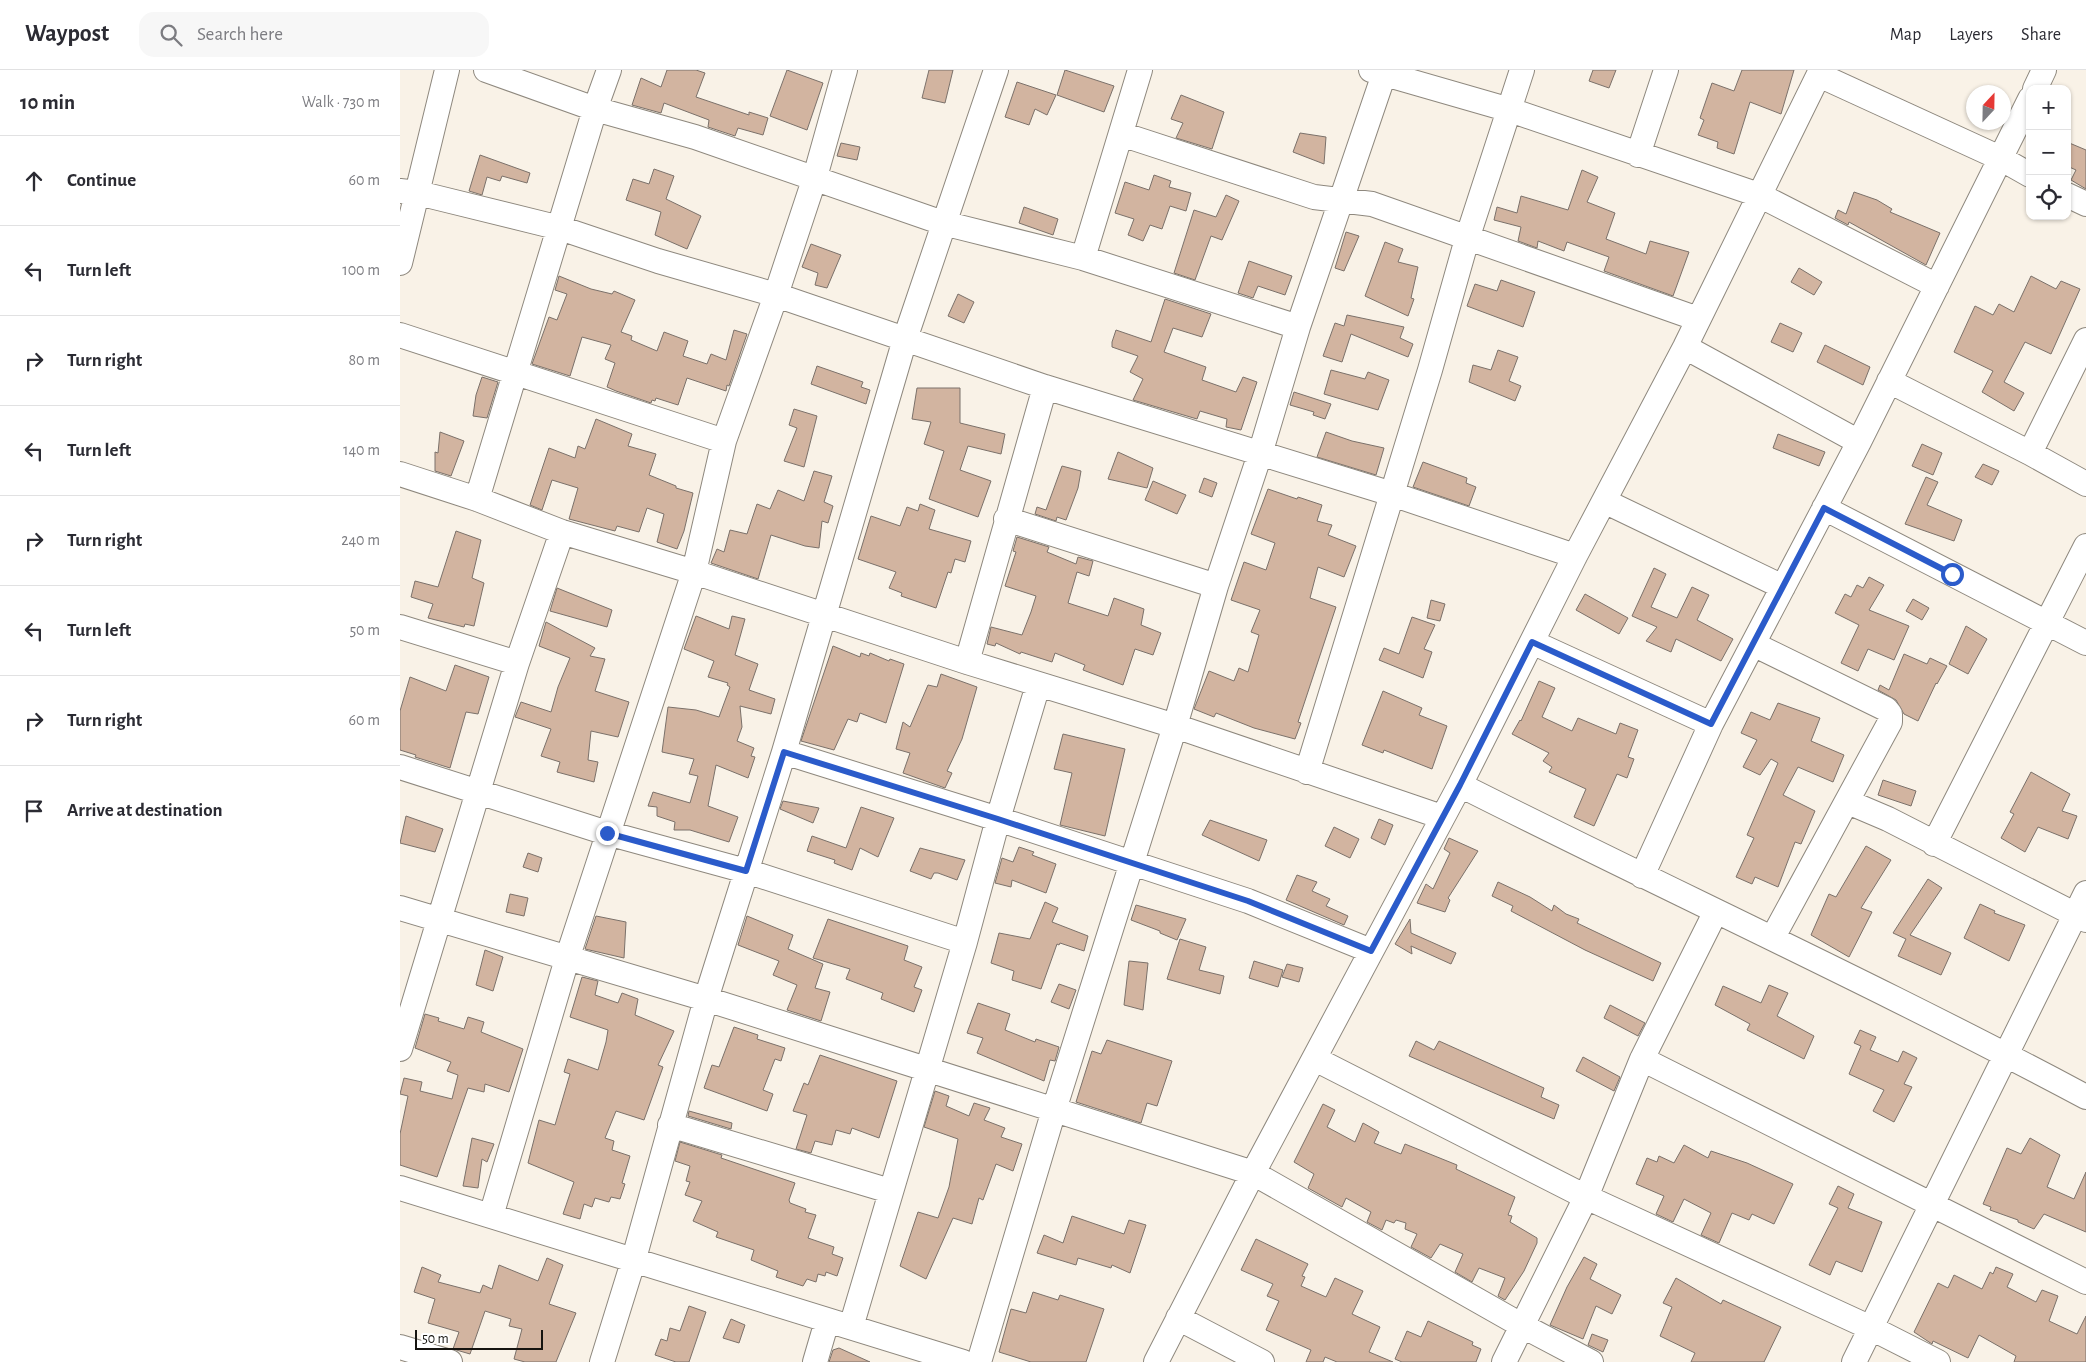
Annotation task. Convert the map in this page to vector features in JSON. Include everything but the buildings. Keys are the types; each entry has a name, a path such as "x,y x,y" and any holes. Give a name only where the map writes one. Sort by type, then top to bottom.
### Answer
{"street":[{"path":"400,263 409,192 448,70"},
{"path":"486,70 595,109 695,137 815,177 874,200 944,223 1083,258 1298,327"},
{"path":"477,499 595,109 609,70"},
{"path":"491,1216 566,959 694,572 724,441 776,295 815,177 845,70"},
{"path":"602,1362 633,1262 706,999 784,752 905,339 996,70"},
{"path":"1083,258 1140,70"},
{"path":"1307,772 1467,239 1522,70"},
{"path":"1638,155 1666,70"},
{"path":"2037,85 2044,70"},
{"path":"979,1362 1054,1110 1133,863 1216,586 1260,454 1298,327 1342,200 1378,72 1510,110 1759,195 1936,286"},
{"path":"1156,1362 1253,1173 1460,785 1575,556 1685,347 1820,73 2000,158 2026,173"},
{"path":"1642,876 1711,724 1859,442 2026,107"},
{"path":"1121,134 1314,197 1372,204 1698,319"},
{"path":"409,192 560,228 658,261 776,295 1045,387 1392,494 1575,556"},
{"path":"2071,197 2086,204"},
{"path":"400,335 724,441"},
{"path":"1685,347 1859,442"},
{"path":"2030,453 2083,355"},
{"path":"1889,381 2030,453 2086,484"},
{"path":"967,662 1006,519 1045,387"},
{"path":"400,474 477,499 562,532 694,572 1038,685 1175,726 1442,817"},
{"path":"1604,501 1783,587"},
{"path":"1824,508 2086,643"},
{"path":"1006,519 1216,586"},
{"path":"401,1043 517,663 562,532"},
{"path":"1934,844 2086,546"},
{"path":"400,626 517,663"},
{"path":"1532,642 1711,724"},
{"path":"1753,644 1886,709 1890,714 1890,722 1773,937"},
{"path":"851,1327 965,942 998,819 1038,685"},
{"path":"784,752 998,819 1248,901 1371,951"},
{"path":"400,767 607,833 746,871 965,942"},
{"path":"1460,785 1642,876 1773,937 2086,1097"},
{"path":"1848,802 2081,917"},
{"path":"1854,1362 2007,1055 2081,917 2086,893"},
{"path":"400,908 566,959 706,999 1253,1173 1521,1326 1590,1362"},
{"path":"1504,1362 1586,1197 1642,1059 1716,911"},
{"path":"1315,1059 1586,1197 1872,1328 1938,1362"},
{"path":"1642,1059 2086,1282"},
{"path":"670,1125 890,1191"},
{"path":"400,1188 633,1262 963,1362"},
{"path":"1178,1318 1262,1362"},
{"path":"815,1362 827,1321"},
{"path":"400,1347 450,1362"}],"route":[{"path":"607,833 746,871 784,752 998,819 1248,901 1371,951 1460,785 1532,642 1711,724 1824,508 1952,574"}]}
